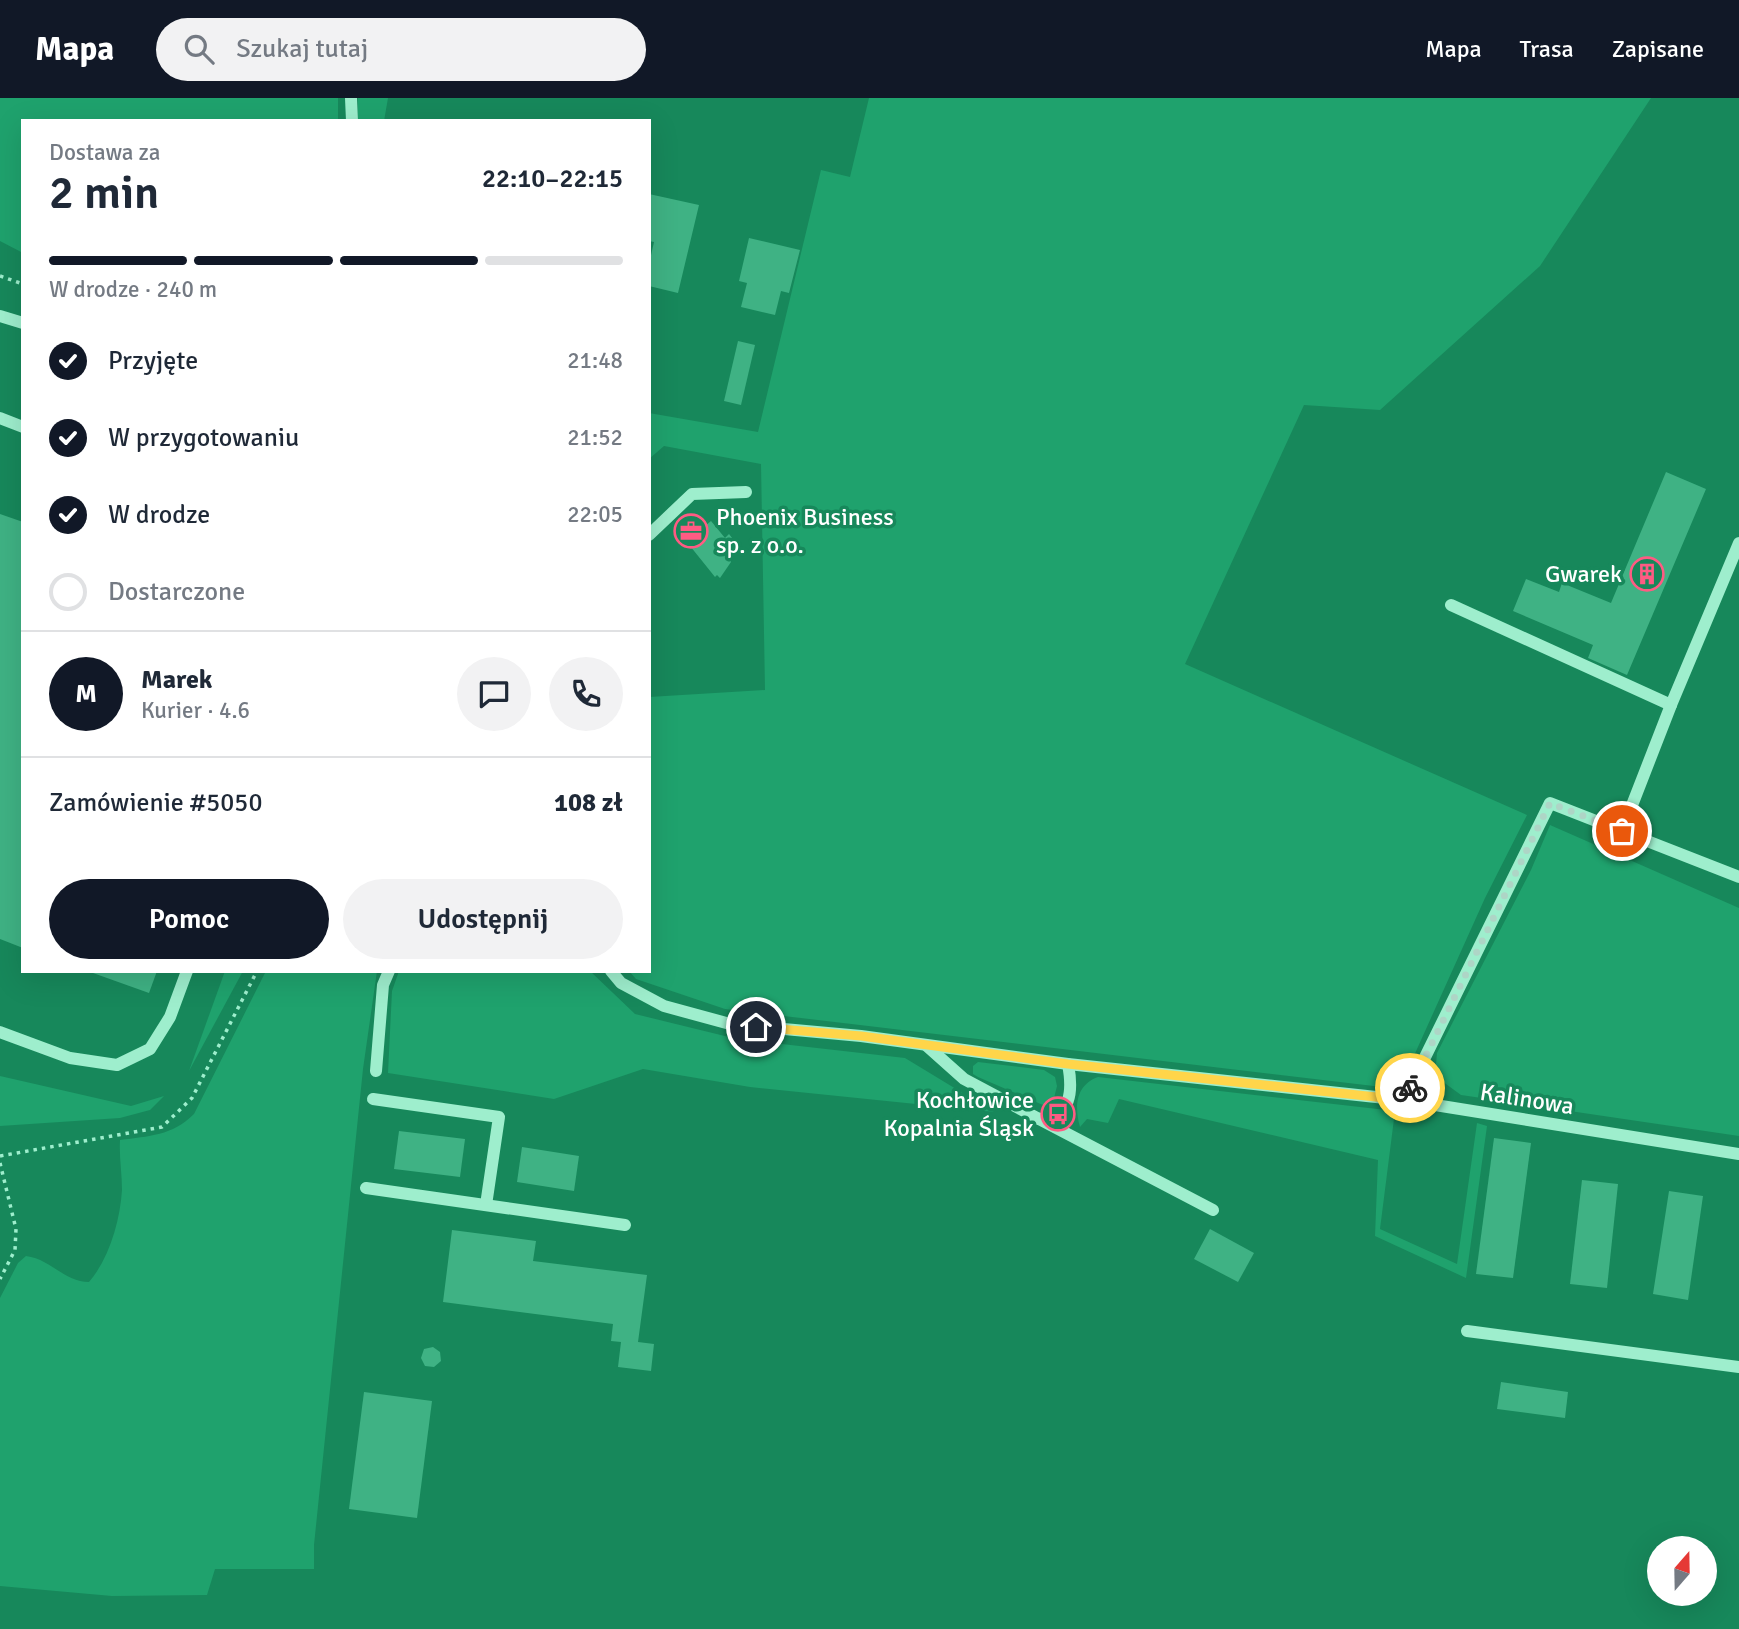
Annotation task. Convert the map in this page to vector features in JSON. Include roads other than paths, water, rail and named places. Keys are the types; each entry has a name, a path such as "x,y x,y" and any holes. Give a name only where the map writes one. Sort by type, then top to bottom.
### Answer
{"street":[{"path":"351,98 352,119"},
{"path":"0,316 21,322"},
{"path":"0,418 21,425"},
{"path":"651,533 692,495 746,492"},
{"path":"1622,831 1739,543"},
{"path":"1451,605 1671,705"},
{"path":"1404,1100 1550,803 1739,877"},
{"path":"0,1032 70,1058 117,1065 150,1049 170,1017 186,973"},
{"path":"376,1072 383,985 388,973"},
{"name":"Kalinowa","path":"613,973 621,983 664,1006 730,1024 861,1036 1068,1064 1404,1100 1739,1154"},
{"path":"926,1046 964,1079 1213,1210"},
{"path":"1039,1119 1050,1119 1064,1110 1069,1101 1068,1064"},
{"path":"373,1098 499,1117 486,1205"},
{"path":"366,1188 625,1225"},
{"path":"1467,1331 1739,1367"}],"place":[{"name":"Phoenix Business sp. z o.o.","path":"691,531"},
{"name":"Gwarek","path":"1647,574"},
{"name":"Kochłowice Kopalnia Śląsk","path":"1058,1114"}]}
